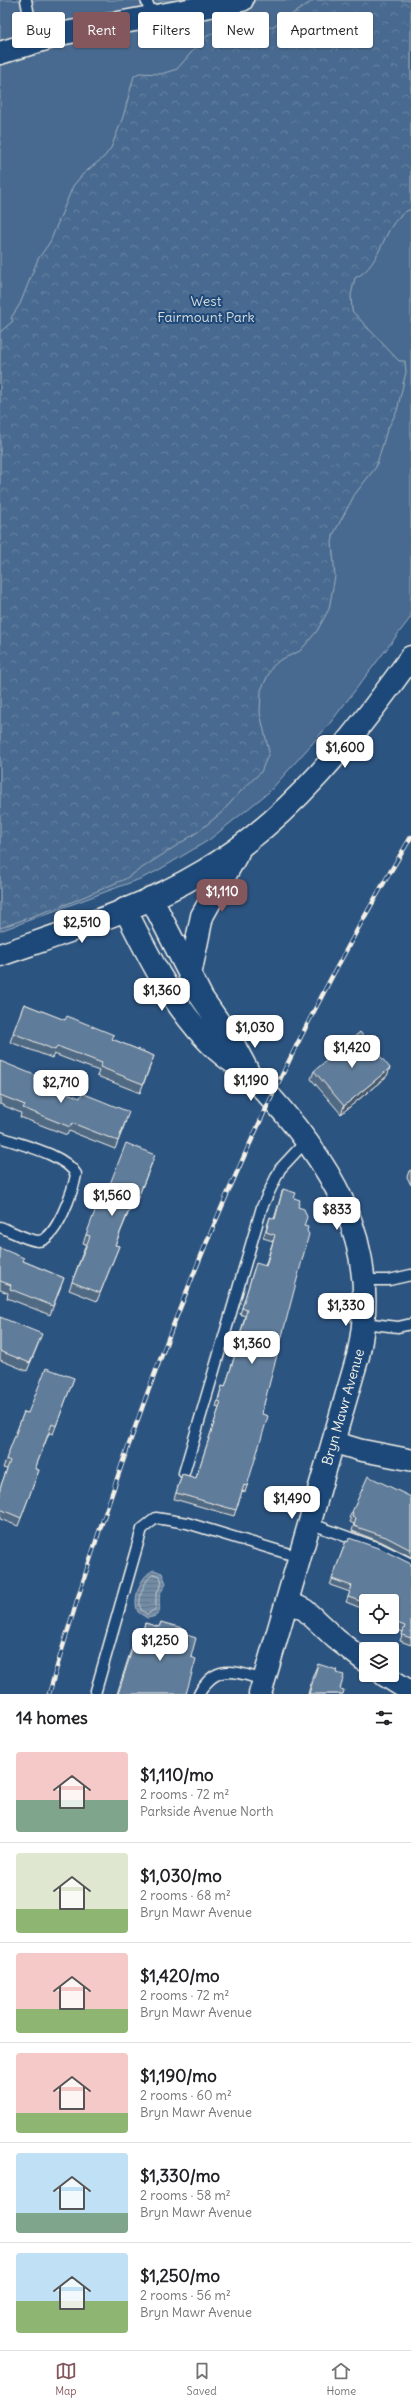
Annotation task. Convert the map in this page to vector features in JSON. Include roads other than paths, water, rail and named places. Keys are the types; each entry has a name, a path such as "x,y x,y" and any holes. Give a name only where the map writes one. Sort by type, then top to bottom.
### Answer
{"street":[{"path":"65,32 150,8 242,0"},
{"path":"0,53 14,48"},
{"path":"0,955 151,898 204,871 241,846 277,816 320,772 355,731 411,657"},
{"path":"190,975 202,916 241,846"},
{"name":"Bryn Mawr Avenue","path":"151,898 210,1011 231,1040 249,1074"},
{"name":"Bryn Mawr Avenue","path":"125,909 152,964 180,1008 221,1054 249,1074 307,1140 331,1176 346,1205 357,1238 363,1280 363,1323 358,1356 262,1687"},
{"path":"333,1442 360,1450 411,1460"},
{"path":"287,1601 305,1610 336,1639 359,1657"},
{"path":"395,1682 411,1692"}],"lane":[{"path":"26,0 28,12"},
{"path":"0,1137 61,1160 72,1168 76,1174 73,1186 55,1229 48,1238 37,1241 0,1227"},
{"path":"184,1473 262,1207 280,1168 307,1140"},
{"path":"363,1280 389,1280 411,1275"},
{"path":"363,1323 398,1327 411,1324"},
{"path":"95,1694 142,1529 156,1518 187,1523 299,1557"},
{"path":"309,1523 381,1549 411,1564"},
{"path":"199,1694 212,1676 227,1671 262,1687"}],"water":[{"path":"154,1570 162,1573 166,1583 159,1598 159,1613 153,1617 147,1618 138,1612 136,1601 138,1588 141,1582"}],"railway":[{"path":"49,1694 119,1472 159,1362 202,1254 248,1146 299,1041 353,938 411,837"}],"park label":[{"name":"West Fairmount Park","path":"206,310"}]}
